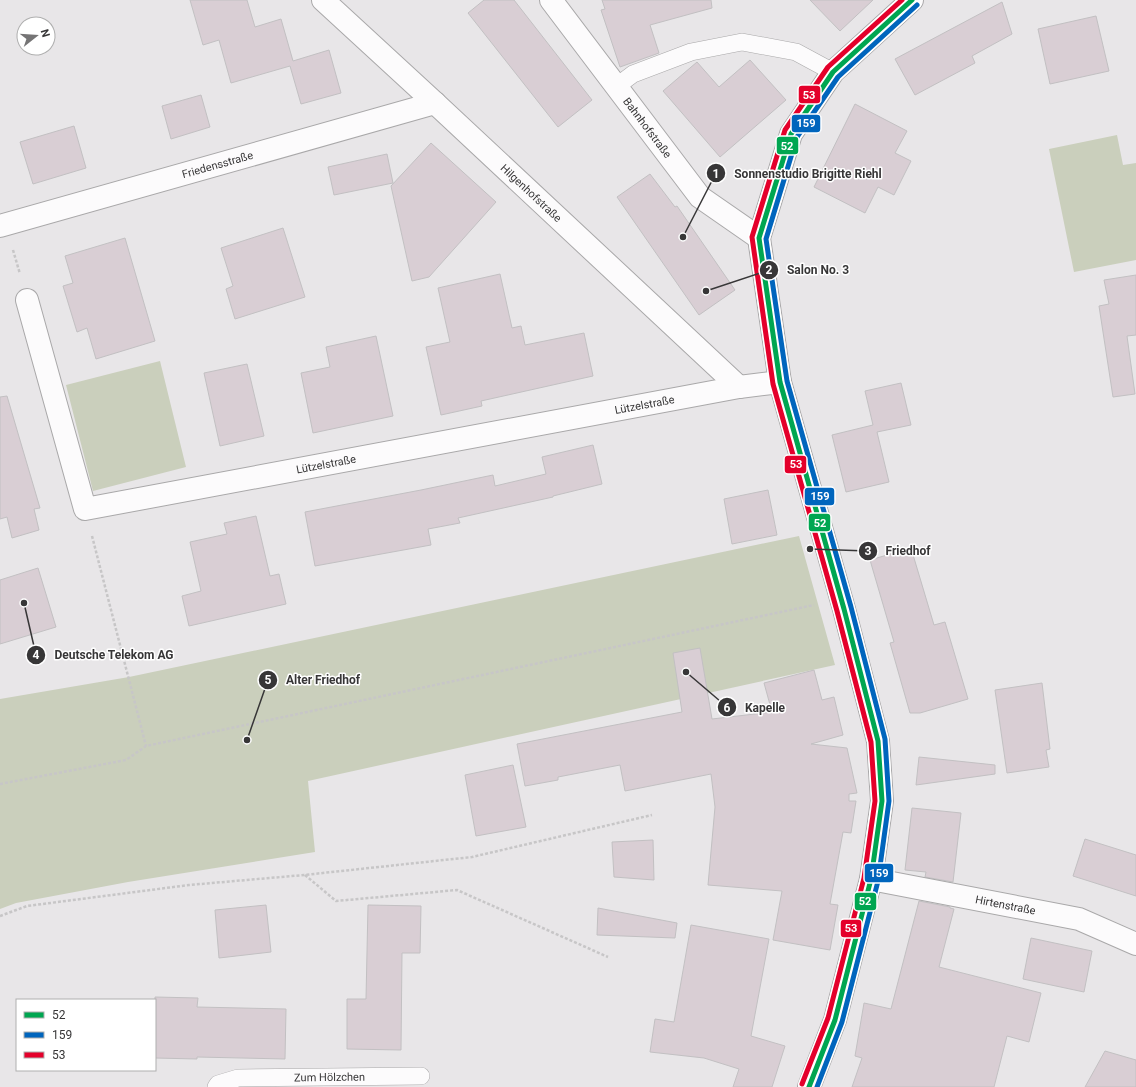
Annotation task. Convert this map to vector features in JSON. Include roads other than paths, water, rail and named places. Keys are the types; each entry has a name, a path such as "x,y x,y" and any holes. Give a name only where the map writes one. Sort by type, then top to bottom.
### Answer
{"street":[{"name":"Hilgenhofstraße","path":"323,0 739,387"},
{"name":"Bahnhofstraße","path":"551,0 700,197 759,238"},
{"path":"809,1087 835,1020 871,879 882,801 878,741 844,609 780,382 759,238 791,134 832,72 912,0"},
{"name":"Friedensstraße","path":"3,225 435,103"},
{"name":"Lützelstraße","path":"27,300 84,509 739,387 780,382"},
{"name":"Hirtenstraße","path":"871,879 1079,920 1136,944"}],"lane":[{"path":"617,86 633,74 692,52 742,42 796,52 832,72"},
{"name":"Zum Hölzchen","path":"216,1087 218,1084 238,1078 421,1076"}],"place":[{"name":"Sonnenstudio Brigitte Riehl","path":"683,237"},
{"name":"Salon No. 3","path":"706,291"},
{"name":"Friedhof","path":"810,549"},
{"name":"Deutsche Telekom AG","path":"24,603"},
{"name":"Kapelle","path":"686,672"},
{"name":"Alter Friedhof","path":"247,740"}]}
